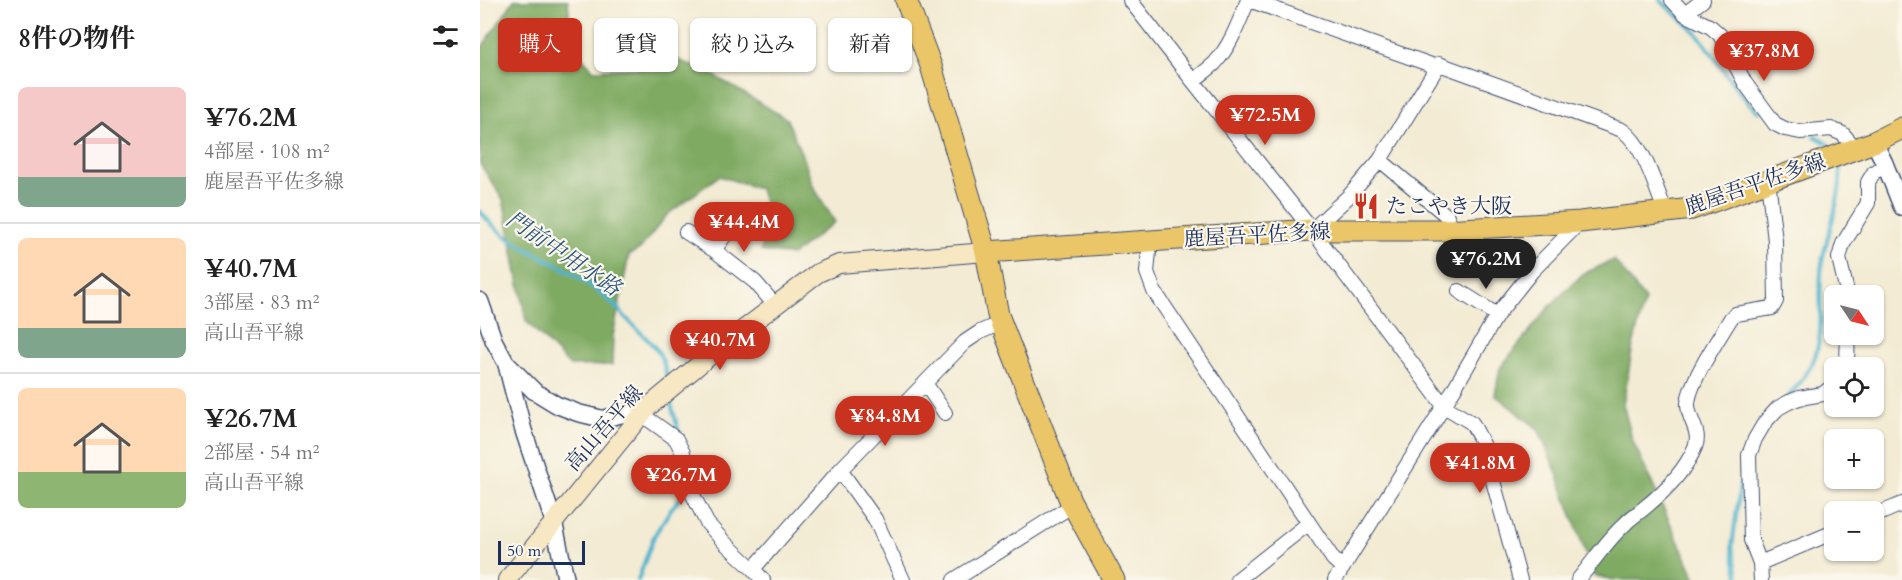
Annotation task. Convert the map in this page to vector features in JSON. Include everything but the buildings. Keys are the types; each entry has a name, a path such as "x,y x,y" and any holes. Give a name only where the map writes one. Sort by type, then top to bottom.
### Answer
{"main road":[{"path":"906,0 931,66 986,252 998,315 1073,505 1114,580"},
{"name":"鹿屋吾平佐多線","path":"986,252 1312,230 1452,230 1580,222 1666,213 1692,209 1865,145 1902,128"},
{"name":"高山吾平線","path":"507,580 644,411 719,348 818,273 838,264 986,252"}],"street":[{"path":"1130,0 1312,230 1444,406 1472,423 1483,444 1520,580"},
{"path":"1192,81 1214,64 1229,43 1248,0 1437,67"},
{"path":"1672,0 1685,14 1711,27 1720,35 1745,83 1775,124 1800,132 1832,129 1865,145 1886,166 1902,207"},
{"path":"1685,14 1703,0"},
{"path":"1312,230 1349,196 1380,160 1439,64 1622,130 1631,136 1639,147 1666,213"},
{"path":"1380,160 1447,216 1452,230"},
{"path":"1845,285 1839,258 1843,244 1868,203 1868,182 1874,172 1886,166"},
{"path":"1578,580 1624,524 1665,490 1686,464 1696,446 1698,435 1688,404 1691,391 1731,318 1736,314 1772,308 1776,301 1775,241 1768,180"},
{"path":"714,250 740,215"},
{"path":"713,219 728,231"},
{"path":"1335,580 1444,406 1497,315 1532,271 1580,222"},
{"path":"686,232 714,250 755,282 775,305"},
{"path":"1150,241 1147,272 1154,291 1333,559 1343,568"},
{"path":"1459,291 1497,315"},
{"path":"480,301 494,340 506,363 523,429 554,523 566,580"},
{"path":"753,569 840,471 965,342 980,332 1001,323"},
{"path":"506,363 534,391 557,405 578,413 603,418 644,411 675,439 683,453 691,491 707,523 763,580"},
{"path":"925,383 945,413"},
{"path":"1761,580 1760,563 1751,540 1749,454 1765,422 1778,408 1799,398 1824,393"},
{"path":"840,471 875,519 903,580"},
{"path":"1884,512 1902,504"},
{"path":"954,580 1073,505"},
{"path":"1237,580 1309,523"},
{"path":"1760,563 1824,536"}],"green space":[{"path":"514,0 568,0 570,18 502,18"},
{"path":"498,24 498,72 582,72 582,57 594,72 678,72 678,60 690,65 690,72 708,72 787,119 813,186 835,222 792,255 761,251 768,216 760,189 719,176 667,215 640,249 629,255 613,336 612,365 570,366 526,321 503,199 480,164 480,50"},
{"path":"1614,260 1645,300 1633,345 1623,404 1632,439 1696,580 1615,580 1594,576 1556,471 1538,429 1495,395 1500,368 1549,307 1583,274"}],"waterway":[{"path":"1660,0 1698,35 1734,85 1759,112"},
{"path":"1778,119 1800,124 1804,128"},
{"path":"1815,136 1829,145 1832,150"},
{"path":"1789,395 1811,366 1818,345 1821,320 1821,269 1838,195 1840,182 1838,162"},
{"name":"門前中用水路","path":"480,211 508,237 575,275 612,303 656,349 663,363 668,384"},
{"name":"門前中用水路","path":"669,397 680,436"},
{"path":"1739,580 1732,547 1743,462"},
{"name":"門前中用水路","path":"638,580 654,536 671,509 687,490"}],"place":[{"name":"たこやき大阪","path":"1366,206"}]}
